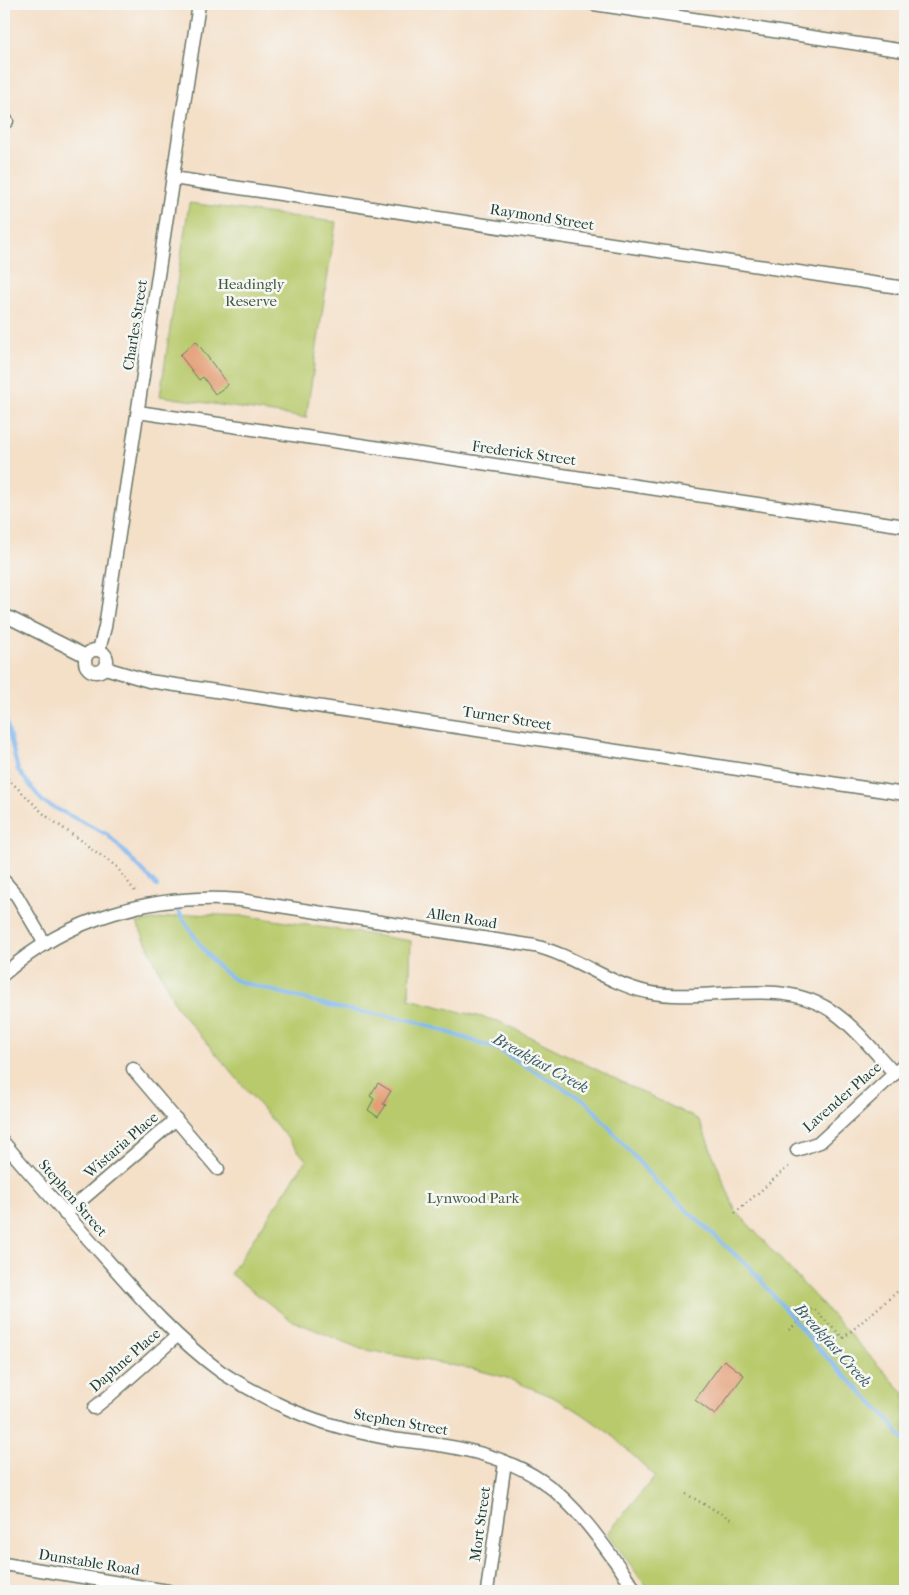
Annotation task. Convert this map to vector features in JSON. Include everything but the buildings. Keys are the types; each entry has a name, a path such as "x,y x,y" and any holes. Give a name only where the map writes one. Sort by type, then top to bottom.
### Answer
{"street":[{"name":"Charles Street","path":"99,650 105,627 199,4"},
{"path":"594,4 905,51"},
{"name":"Raymond Street","path":"173,178 905,288"},
{"name":"Frederick Street","path":"138,412 905,526"},
{"path":"4,615 86,656"},
{"path":"99,650 103,651 108,661 105,668 99,672 89,669 85,663 86,656 90,651 99,650"},
{"name":"Turner Street","path":"105,668 149,681 905,794"},
{"path":"4,881 17,896 45,944"},
{"name":"Allen Road","path":"4,974 45,944 101,917 164,901 201,898 255,902 535,946 566,957 628,987 658,994 676,996 780,993 802,997 823,1005 838,1014 895,1074"},
{"name":"Lavender Place","path":"797,1150 820,1142 905,1064"},
{"name":"Wistaria Place","path":"133,1069 218,1169"},
{"name":"Wistaria Place","path":"65,1214 176,1119"},
{"name":"Stephen Street","path":"4,1143 65,1214 178,1336 222,1372 278,1404 348,1430 393,1439 434,1444 486,1455 505,1462 542,1481 562,1497 600,1540 636,1591"},
{"name":"Daphne Place","path":"94,1408 178,1336"},
{"name":"Mort Street","path":"487,1591 505,1462"},
{"name":"Dunstable Road","path":"4,1564 168,1591"}],"path":[{"path":"4,775 44,815 117,867 136,894"},
{"path":"736,1213 789,1166"},
{"path":"789,1330 813,1308 843,1338 905,1285"},
{"path":"686,1494 734,1520"}],"green space":[{"name":"Headingly Reserve","path":"189,203 336,222 306,418 160,396"},
{"name":"Lynwood Park","path":"190,914 248,916 411,941 409,999 498,1021 699,1120 735,1210 905,1394 905,1591 652,1591 645,1585 608,1533 655,1476 609,1433 581,1413 551,1396 504,1377 473,1369 361,1349 291,1320 230,1274 306,1160 177,1008 137,923"}],"waterway":[{"name":"Breakfast Creek","path":"4,712 18,770 43,802 108,835 157,886"},
{"name":"Breakfast Creek","path":"179,912 197,941 212,960 237,981 338,1008 411,1020 497,1049 587,1102 657,1183 752,1270 814,1344 887,1418 905,1442"}]}
